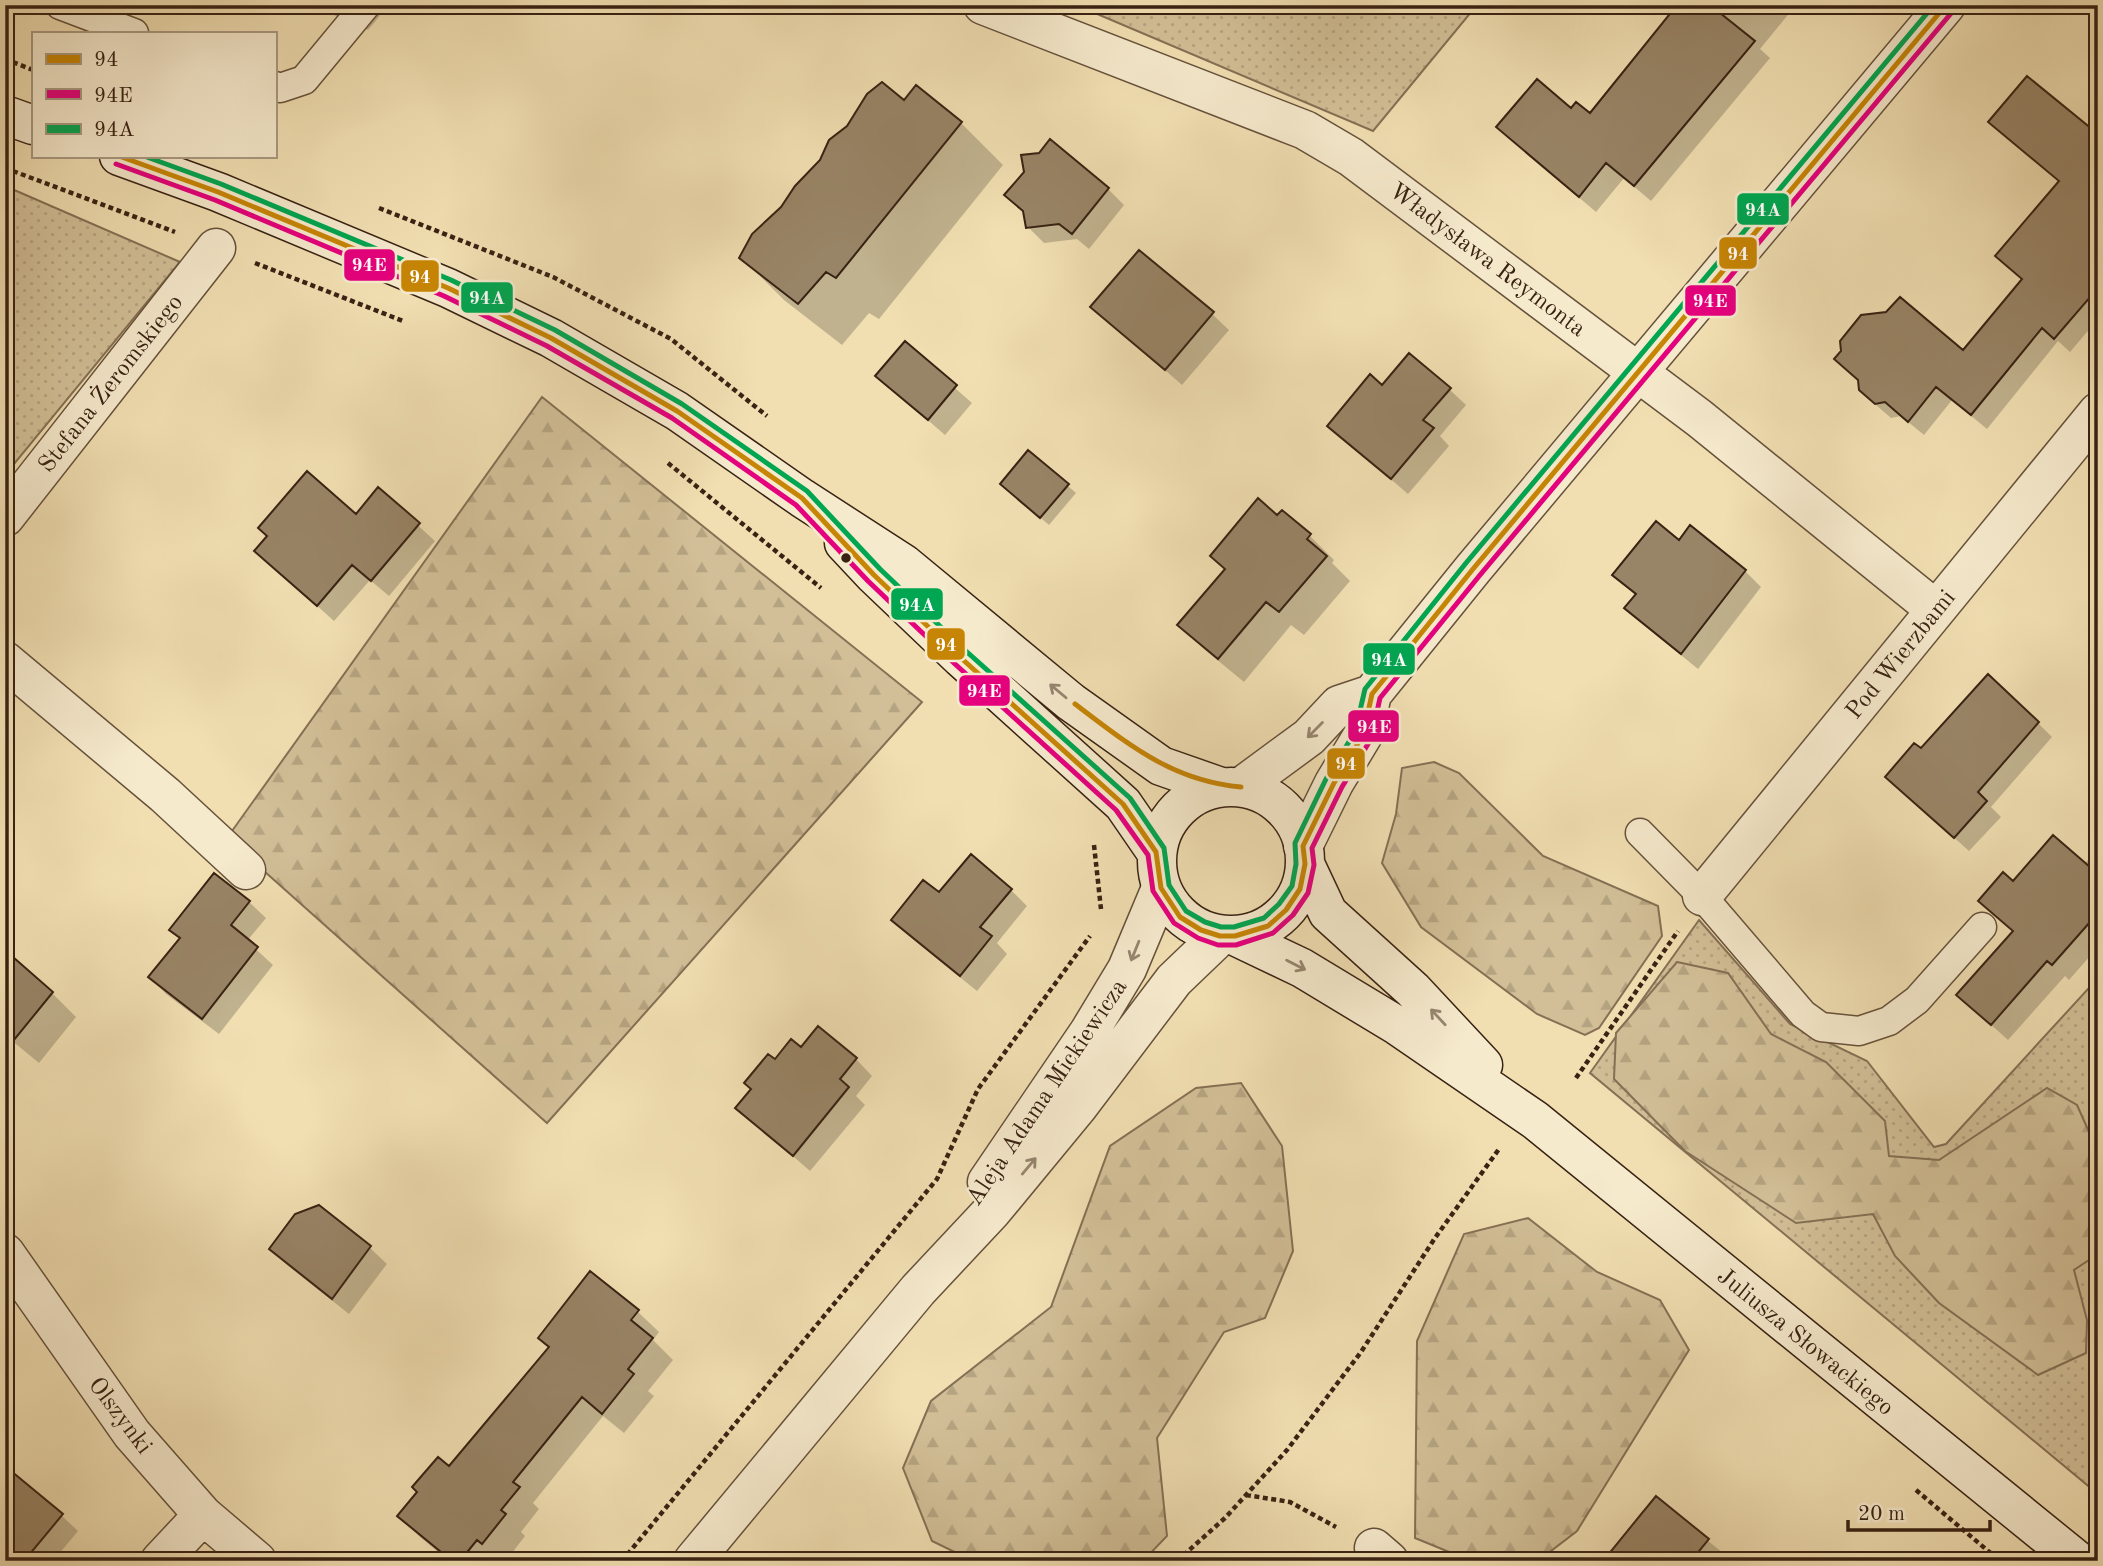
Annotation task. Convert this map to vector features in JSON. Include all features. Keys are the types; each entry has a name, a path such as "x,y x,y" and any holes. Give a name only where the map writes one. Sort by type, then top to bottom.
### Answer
{"street":[{"name":"Władysława Reymonta","path":"983,5 1305,130 1351,157 1699,418 1936,610"},
{"path":"802,498 893,593 961,658 1123,804 1181,917 1200,930 1227,936 1268,926 1286,911 1300,889 1304,855 1334,783 1363,736 1372,694 1473,569 1946,5"},
{"path":"5,115 32,125"},
{"path":"124,158 218,192 448,288 551,338 677,411 802,498 904,564 1072,702 1161,766 1231,787 1258,792 1280,806 1299,833 1304,855"},
{"name":"Stefana Żeromskiego","path":"5,517 216,248"},
{"name":"Pod Wierzbami","path":"1702,896 2098,412"},
{"path":"5,661 165,795 246,870"},
{"path":"1158,870 1161,835 1174,813 1200,794 1231,787 1309,737 1339,705 1372,694"},
{"name":"Juliusza Słowackiego","path":"1304,855 1328,913 1413,990 1535,1120"},
{"name":"Aleja Adama Mickiewicza","path":"918,1290 1128,969 1158,870"},
{"name":"Aleja Adama Mickiewicza","path":"693,1561 918,1290 992,1211 1060,1129 1174,981 1227,936"},
{"name":"Juliusza Słowackiego","path":"1227,936 1302,968 1398,1026 1535,1120 2078,1561"},
{"name":"Olszynki","path":"5,1253 132,1434 203,1515 257,1561"},
{"path":"160,1561 203,1515"}],"lane":[{"path":"60,5 131,32"},
{"path":"276,86 280,88 304,80 366,5"},
{"path":"1640,832 1702,896 1803,1014 1821,1027 1859,1031 1889,1021 1917,1000 1982,927"}],"path":[{"path":"5,59 32,70"},
{"path":"5,168 406,322"},
{"path":"667,461 826,592"},
{"path":"1576,1078 1702,896"},
{"path":"622,1561 937,1179 978,1089 1089,938"},
{"path":"1177,1561 1225,1518 1287,1450 1361,1352 1435,1238 1499,1149"},
{"path":"1246,1495 1290,1503 1382,1554"}],"green space":[{"path":"1076,5 1477,5 1373,131"},
{"path":"5,186 180,262 5,475"},
{"path":"542,397 922,702 547,1123 227,838"},
{"path":"1434,762 1459,773 1543,856 1658,906 1662,936 1599,1028 1585,1035 1537,1014 1421,927 1382,863 1396,814 1402,768"},
{"path":"1699,920 1790,1024 1867,1061 1934,1147 1946,1144 2098,978 2098,1494 1590,1073"},
{"path":"1677,962 1728,973 1771,1034 1826,1062 1885,1121 1889,1156 1939,1160 2047,1088 2077,1105 2098,1152 2098,1254 2074,1270 2087,1320 2086,1353 2038,1375 1939,1303 1895,1256 1873,1214 1796,1223 1685,1151 1614,1079 1616,1033"},
{"path":"1241,1083 1282,1146 1293,1251 1265,1318 1224,1332 1157,1438 1167,1536 1143,1561 973,1561 932,1541 903,1468 931,1401 1051,1307 1110,1146 1196,1088"},
{"path":"1528,1218 1597,1272 1660,1300 1689,1350 1577,1531 1538,1561 1471,1561 1415,1538 1417,1341 1464,1234"}],"building":[{"path":"1677,5 1710,5 1755,41 1634,186 1606,163 1579,197 1496,127 1537,79 1571,108 1576,102 1590,113"},
{"path":"2027,76 2098,134 2098,288 2054,339 2042,328 1971,415 1936,387 1908,422 1885,402 1875,404 1859,390 1858,380 1834,359 1841,351 1840,341 1861,315 1886,312 1900,297 1963,350 2022,279 1995,256 2059,181 1988,122"},
{"path":"882,82 904,100 916,85 962,122 836,278 826,272 798,304 739,258 752,234 781,207 795,186 820,160 829,140 847,126 867,94"},
{"path":"1050,139 1109,188 1072,234 1059,224 1026,228 1023,211 1004,195 1024,172 1021,155 1039,153"},
{"path":"1139,250 1214,312 1165,370 1090,307"},
{"path":"905,341 957,385 928,420 875,376"},
{"path":"1409,353 1451,388 1423,420 1434,428 1391,479 1327,426 1370,374 1382,385"},
{"path":"1028,450 1069,484 1040,518 1000,484"},
{"path":"307,471 356,514 378,487 420,523 371,581 352,565 317,606 254,551 267,536 258,528"},
{"path":"1258,498 1277,515 1282,510 1311,534 1307,539 1327,556 1279,612 1266,602 1218,659 1177,625 1225,569 1210,556"},
{"path":"1656,521 1679,540 1690,525 1746,570 1681,654 1624,608 1636,594 1612,575"},
{"path":"1988,674 2039,722 1978,792 1987,801 1954,838 1885,777 1914,743 1921,748"},
{"path":"2053,835 2098,874 2098,913 2052,965 2047,961 1991,1025 1956,995 2013,931 1978,901 2003,872 2013,881"},
{"path":"971,854 1012,889 980,927 992,936 960,976 891,920 923,880 939,892"},
{"path":"214,873 250,901 231,925 258,947 202,1019 148,977 180,938 169,930"},
{"path":"5,950 53,992 5,1051"},
{"path":"818,1026 857,1058 840,1079 849,1087 793,1156 735,1108 751,1089 744,1083 768,1054 775,1059 791,1039 801,1047"},
{"path":"319,1205 371,1246 332,1299 269,1249 295,1214"},
{"path":"590,1271 639,1310 631,1320 653,1338 628,1369 634,1374 602,1414 582,1397 513,1482 520,1487 501,1510 506,1514 482,1544 477,1540 460,1561 452,1561 397,1516 417,1492 412,1487 438,1457 449,1466 549,1347 538,1338"},
{"path":"5,1466 63,1514 24,1561 5,1561"},
{"path":"1656,1496 1709,1539 1691,1561 1603,1561"}],"transit line":[{"name":"94A","path":"150,158 221,184 451,280 555,330 682,404 807,491 880,569 967,652 1130,798 1164,848 1169,885 1186,911 1205,922 1221,927 1234,927 1264,918 1292,886 1296,864 1295,843 1326,779 1355,732 1365,689 1466,563 1934,5"},
{"name":"94","path":"124,158 218,192 448,288 551,338 677,411 802,498 874,575 961,658 1123,804 1156,852 1161,888 1180,917 1201,930 1220,936 1235,936 1268,926 1286,910 1300,889 1305,864 1303,846 1334,783 1363,735 1372,694 1473,569 1946,5"},
{"name":"94E","path":"116,164 215,200 444,296 547,346 672,418 796,505 868,581 955,664 1116,810 1148,855 1153,891 1174,923 1198,938 1218,945 1236,945 1273,933 1293,915 1308,893 1314,865 1312,848 1342,787 1371,739 1380,698 1953,11"},
{"name":"94","path":"1075,704 1133,746 1172,769 1193,777 1241,787"}]}
